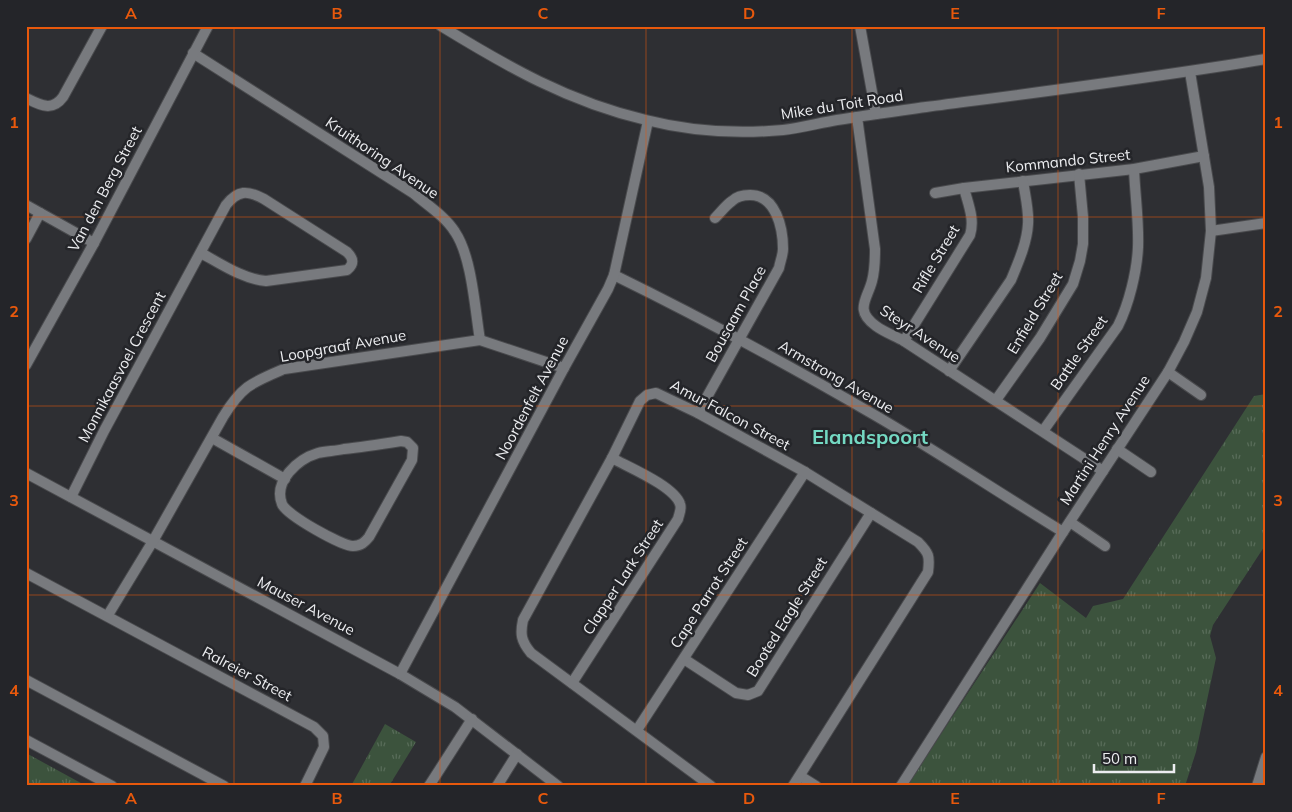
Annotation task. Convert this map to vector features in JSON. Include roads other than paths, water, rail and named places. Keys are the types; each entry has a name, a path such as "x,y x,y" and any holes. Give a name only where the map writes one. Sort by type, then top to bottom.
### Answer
{"street":[{"path":"26,98 45,106 58,103 63,98 102,26"},
{"name":"Van den Berg Street","path":"26,365 94,242 208,26"},
{"name":"Mike du Toit Road","path":"441,26 503,64 555,90 608,110 648,121 692,128 749,131 783,130 876,114 1190,72 1266,59"},
{"path":"860,26 876,114"},
{"name":"Kruithoring Avenue","path":"193,53 413,193 441,216 455,232 467,261 480,340"},
{"name":"Martini Henry Avenue","path":"901,786 1063,532 1168,372 1197,312 1206,278 1211,231 1209,187 1190,72"},
{"name":"Steyr Avenue","path":"857,117 875,249 875,267 871,284 863,301 863,311 876,326 904,341 1103,471"},
{"name":"Noordenfelt Avenue","path":"400,674 608,289 614,275 648,121"},
{"name":"Kommando Street","path":"935,193 1079,174 1134,169 1204,156"},
{"name":"Battle Street","path":"1044,431 1118,326 1124,313 1137,260 1134,169"},
{"name":"Enfield Street","path":"996,400 1040,338 1073,284 1083,244 1083,217 1079,174"},
{"path":"949,371 1011,280 1016,268 1027,236 1029,223 1023,181"},
{"name":"Rifle Street","path":"904,341 970,236 972,218 964,188"},
{"name":"Monnikaasvoel Crescent","path":"71,497 104,431 226,205 237,194 254,194 264,199 347,252 353,261 352,266 346,270 266,281 246,277 201,253"},
{"name":"Bousaam Place","path":"698,413 779,268 783,251 782,232 776,212 765,199 757,195 743,195 732,200 715,218"},
{"path":"26,206 94,242"},
{"path":"26,239 40,213"},
{"path":"1211,231 1266,223"},
{"name":"Armstrong Avenue","path":"614,275 739,339 879,418 1063,532"},
{"name":"Loopgraaf Avenue","path":"153,542 232,402 254,382 284,369 480,340 564,368"},
{"path":"1168,372 1202,395"},
{"name":"Amur Falcon Street","path":"711,786 531,653 523,643 520,633 523,620 612,458 640,401 646,395 656,393 698,413 805,472 918,542 927,551 930,561 928,572 793,786"},
{"path":"212,438 285,479"},
{"path":"401,441 407,442 413,448 412,460 406,472 369,537 360,545 354,546 343,543 297,519 286,510 282,505 281,497 285,479 291,470 304,460 318,453 401,441"},
{"path":"1117,449 1151,472"},
{"name":"Clapper Lark Street","path":"572,683 678,519 681,510 676,497 665,488 612,458"},
{"name":"Cape Parrot Street","path":"637,730 805,472"},
{"name":"Mauser Avenue","path":"26,474 400,674 472,720 558,786"},
{"name":"Booted Eagle Street","path":"684,660 736,693 748,695 758,691 871,513"},
{"path":"1070,522 1105,546"},
{"path":"108,616 153,542"},
{"name":"Ralreier Street","path":"26,573 319,731 323,736 324,747 305,786"},
{"path":"26,680 224,786"},
{"path":"430,786 472,720"},
{"path":"26,740 112,786"},
{"path":"497,786 517,754"},
{"path":"1257,786 1266,757"},
{"path":"800,776 816,786"}],"district":[{"name":"Elandspoort","path":"870,437"}]}
